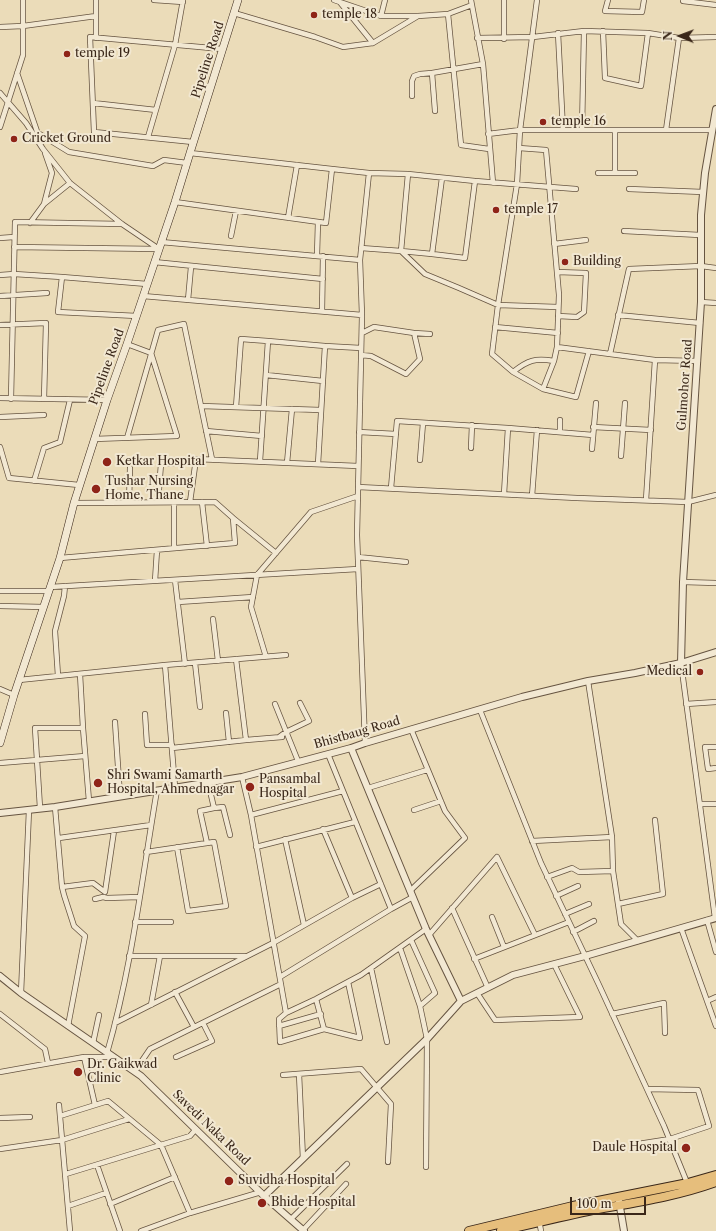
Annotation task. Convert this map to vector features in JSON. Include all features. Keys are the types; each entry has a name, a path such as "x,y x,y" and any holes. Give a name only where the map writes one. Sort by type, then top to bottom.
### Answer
{"main road":[{"name":"Pipeline Road","path":"0,743 2,730 60,558 79,485 106,400 137,316 175,202 238,0"},
{"path":"689,1187 716,1174"},
{"path":"469,1231 587,1211 620,1202 716,1182"},
{"path":"501,1231 539,1218"}],"street":[{"path":"0,127 23,55 23,0"},
{"path":"96,0 96,38"},
{"path":"148,137 175,45 183,1 154,0"},
{"path":"337,0 373,43"},
{"path":"337,0 381,16 448,14 471,2 482,64 493,183"},
{"path":"381,16 385,0"},
{"path":"504,0 504,39"},
{"path":"537,0 520,130 517,184 492,354 512,372 543,389 576,397 589,351"},
{"path":"608,0 605,11 642,12 644,0"},
{"path":"683,0 716,5"},
{"path":"234,13 315,37 343,47 373,43 418,16"},
{"path":"448,14 461,146 489,148"},
{"path":"0,27 23,26 96,16"},
{"path":"478,38 504,39 584,31 648,33 679,38 716,37"},
{"path":"582,130 584,31"},
{"path":"603,32 605,78 641,86 648,33"},
{"path":"558,34 563,130"},
{"path":"193,142 94,132 90,37 222,49"},
{"path":"666,130 679,38"},
{"path":"412,96 412,81 414,76 482,64"},
{"path":"17,73 52,173 44,204"},
{"path":"432,73 435,111"},
{"path":"0,93 26,122 43,149 70,183 122,224 160,245"},
{"path":"93,103 156,110"},
{"name":"Gulmohor Road","path":"681,663 683,582 701,302 700,235 703,192 716,109"},
{"path":"488,134 520,130 712,130"},
{"path":"614,172 615,130"},
{"path":"38,133 69,152 153,166 164,160 187,163"},
{"path":"519,148 546,150 557,272 558,333 554,361 543,389"},
{"path":"190,153 369,173 408,174 493,183 576,189"},
{"path":"288,218 297,165"},
{"path":"175,202 326,223 332,169"},
{"path":"365,743 358,569 358,466 362,333 360,260 369,173"},
{"path":"598,173 635,173"},
{"path":"401,251 408,174"},
{"path":"432,254 442,178"},
{"path":"361,248 465,258 475,181"},
{"path":"30,223 44,204 70,183"},
{"path":"629,189 703,192"},
{"path":"231,236 236,211"},
{"path":"11,399 15,222 122,224"},
{"path":"317,256 318,222"},
{"path":"624,231 700,235"},
{"path":"0,238 14,238"},
{"path":"554,244 586,240"},
{"path":"14,247 160,245 323,256 360,260"},
{"path":"401,251 425,274 498,306 558,307"},
{"path":"322,311 323,256"},
{"path":"154,262 191,267 323,279"},
{"path":"610,354 629,269 701,266 716,268"},
{"path":"188,300 191,267"},
{"path":"557,272 586,273 584,312 577,317 558,316"},
{"path":"0,275 14,274 147,284"},
{"path":"62,277 58,312 137,316"},
{"path":"0,296 47,294"},
{"path":"143,296 362,315"},
{"path":"701,302 716,303"},
{"path":"618,315 700,323"},
{"path":"0,325 46,323 44,399"},
{"path":"127,438 158,330 184,324 212,459"},
{"path":"362,333 374,327 430,334"},
{"path":"495,327 558,333"},
{"path":"361,355 371,356 406,374 420,359 414,333"},
{"path":"236,407 241,339 361,348"},
{"path":"260,461 268,341"},
{"path":"127,344 151,353"},
{"path":"318,464 325,346"},
{"path":"557,347 655,360 698,361"},
{"path":"94,439 177,436 151,353"},
{"path":"512,372 522,364 535,359 554,361"},
{"path":"646,500 655,360"},
{"path":"266,376 323,381"},
{"path":"0,398 106,400"},
{"path":"34,481 44,448 60,442 70,400"},
{"path":"592,449 596,403"},
{"path":"621,456 624,403"},
{"path":"201,406 321,410"},
{"path":"287,462 292,409"},
{"path":"0,417 44,415"},
{"path":"560,420 560,432"},
{"path":"391,488 397,421 593,435"},
{"path":"420,460 423,422"},
{"path":"471,448 472,426"},
{"path":"594,427 651,430"},
{"path":"504,494 508,428"},
{"path":"532,496 536,430"},
{"path":"206,431 262,436"},
{"path":"359,432 396,434"},
{"path":"0,446 9,478 79,485"},
{"path":"190,502 196,458 358,466"},
{"path":"158,502 161,464 176,462"},
{"path":"129,502 130,468"},
{"path":"358,487 688,502 716,495"},
{"path":"266,657 251,607 257,575 311,512 358,496"},
{"path":"174,502 174,548"},
{"path":"202,502 207,546"},
{"path":"74,503 214,502 276,553"},
{"path":"60,558 236,543 232,518"},
{"path":"155,581 157,550"},
{"path":"358,557 406,562"},
{"path":"0,591 358,569"},
{"path":"175,580 185,664"},
{"path":"683,582 716,583"},
{"path":"58,676 55,631 64,596 64,586"},
{"path":"178,602 253,597"},
{"path":"0,606 44,607"},
{"path":"213,619 218,661"},
{"name":"Bhistbaug Road","path":"0,812 55,807 242,777 350,748 522,697 588,681 681,663 716,652"},
{"path":"19,680 165,665 286,656"},
{"path":"236,659 246,740"},
{"path":"195,663 200,707"},
{"path":"141,1231 190,1214 262,1194 303,1159 428,1039 461,1001 513,975 716,918 681,663"},
{"path":"165,665 175,787"},
{"path":"80,674 89,801"},
{"path":"588,681 612,838 613,870 621,924 638,941"},
{"path":"0,689 14,694"},
{"path":"686,704 716,702"},
{"path":"145,714 147,745 172,747 280,737 309,721 300,703"},
{"path":"274,704 298,762"},
{"path":"480,710 547,877 670,1139 689,1187"},
{"path":"226,713 230,742"},
{"path":"115,722 120,796"},
{"path":"40,808 35,728 83,728"},
{"path":"410,891 465,838 445,811 440,801 411,729"},
{"path":"716,746 705,747 708,769 716,768"},
{"path":"350,748 410,891 461,1001"},
{"path":"328,754 391,908"},
{"path":"0,763 85,756"},
{"path":"368,788 427,770"},
{"path":"242,777 251,815 286,1013"},
{"path":"208,782 214,808"},
{"path":"106,1053 115,1023 129,956 156,790"},
{"path":"251,815 343,791"},
{"path":"414,810 440,801"},
{"path":"700,804 716,804"},
{"path":"55,807 59,838 62,888 74,926 85,936 68,1026"},
{"path":"207,843 200,811 223,807 230,835"},
{"path":"22,993 29,810"},
{"path":"618,904 663,894 655,820"},
{"path":"256,847 356,822"},
{"path":"59,838 151,825"},
{"path":"323,830 352,898"},
{"path":"104,894 114,831"},
{"path":"532,841 612,838"},
{"path":"285,839 304,925"},
{"path":"146,852 177,847 214,842 226,906 188,911 177,847"},
{"path":"348,982 360,1038 324,1029 280,1042 278,1018 348,982 411,940 428,932 452,908 497,856 535,935"},
{"path":"547,877 572,868 579,872 613,870"},
{"path":"62,888 93,883 107,898 139,897"},
{"path":"115,1023 273,943 352,898 381,884"},
{"path":"556,896 578,886"},
{"path":"95,899 104,894"},
{"path":"280,977 391,908 413,897"},
{"path":"565,914 589,904"},
{"path":"452,908 488,988"},
{"path":"492,917 504,947"},
{"path":"707,920 716,952"},
{"path":"573,932 594,921"},
{"path":"135,922 171,922"},
{"path":"474,959 569,922"},
{"path":"681,928 716,1026"},
{"path":"411,940 435,993 420,1006"},
{"path":"400,948 420,1006 428,1039 426,1167"},
{"path":"129,956 247,956"},
{"path":"151,1004 160,956"},
{"path":"476,993 495,1020 580,1017 554,964"},
{"path":"371,968 388,1042"},
{"name":"Savedi Naka Road","path":"0,976 106,1053 141,1076 262,1194 304,1230"},
{"path":"135,1071 150,1049 281,984"},
{"path":"175,992 194,1027"},
{"path":"707,1001 716,997"},
{"path":"316,999 324,1029"},
{"path":"612,1014 664,1003 665,1033"},
{"path":"0,1014 44,1049 48,1063"},
{"path":"279,1026 320,1014"},
{"path":"93,1043 99,1015"},
{"path":"176,1056 212,1041 203,1023"},
{"path":"84,1057 95,1105"},
{"path":"0,1072 84,1057 114,1057"},
{"path":"283,1075 361,1069 391,1104 388,1162"},
{"path":"299,1074 303,1159"},
{"path":"638,1144 670,1139 709,1126 698,1090 647,1089"},
{"path":"60,1116 108,1101 161,1145 190,1214"},
{"path":"59,1105 70,1231"},
{"path":"0,1118 30,1117"},
{"path":"0,1149 62,1140 129,1119"},
{"path":"66,1174 190,1136 196,1130"},
{"path":"97,1164 120,1231"},
{"path":"291,1219 347,1164"},
{"path":"110,1204 175,1177"},
{"path":"304,1230 346,1184"},
{"path":"68,1206 106,1193"},
{"path":"620,1202 624,1231"},
{"path":"539,1218 542,1231"},
{"path":"156,1226 158,1231"}],"place":[{"name":"temple 18","path":"314,15"},
{"name":"temple 19","path":"67,54"},
{"name":"temple 16","path":"543,122"},
{"name":"Cricket Ground","path":"14,139"},
{"name":"temple 17","path":"496,210"},
{"name":"Building","path":"565,262"},
{"name":"Ketkar Hospital","path":"107,462"},
{"name":"Tushar Nursing Home, Thane","path":"96,489"},
{"name":"Medical","path":"700,672"},
{"name":"Shri Swami Samarth Hospital, Ahmednagar","path":"98,783"},
{"name":"Pansambal Hospital","path":"250,787"},
{"name":"Dr. Gaikwad Clinic","path":"78,1072"},
{"name":"Daule Hospital","path":"686,1148"},
{"name":"Suvidha Hospital","path":"229,1181"},
{"name":"Bhide Hospital","path":"262,1203"}]}
